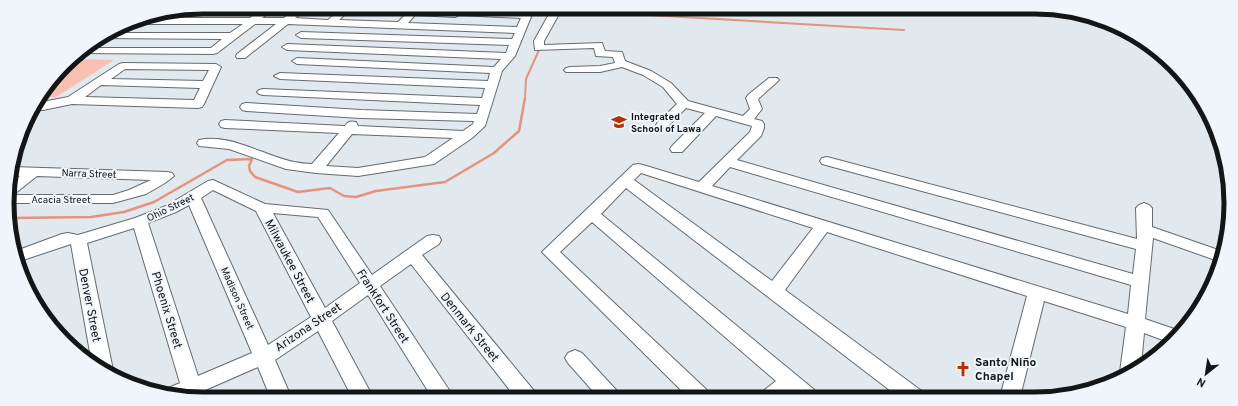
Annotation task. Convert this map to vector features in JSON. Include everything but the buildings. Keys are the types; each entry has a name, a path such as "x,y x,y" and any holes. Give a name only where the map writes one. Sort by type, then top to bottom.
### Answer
{"street":[{"path":"91,51 213,51 262,14"},
{"path":"241,56 295,14"},
{"path":"333,20 340,14"},
{"path":"403,23 412,14"},
{"path":"312,48 204,143 231,145 291,166 316,169 358,172 429,161 479,126 497,70 510,56 527,14"},
{"path":"554,14 539,41 539,48 598,46 600,54 618,54 620,62 623,64"},
{"path":"155,21 162,19"},
{"path":"151,21 316,22 333,20 521,30"},
{"path":"316,22 287,47 510,56"},
{"path":"301,35 515,42"},
{"path":"114,36 232,36"},
{"path":"297,61 497,70"},
{"path":"570,70 600,69 623,64 647,72 667,85 684,104 758,124 756,133 702,188"},
{"path":"40,106 72,100 198,104 216,67 123,66 72,100"},
{"path":"280,76 492,85"},
{"path":"746,121 756,110 752,98 773,80"},
{"path":"100,82 207,84"},
{"path":"263,92 487,102"},
{"path":"316,169 376,97"},
{"path":"662,125 684,104"},
{"path":"246,107 361,114 482,118"},
{"path":"677,149 713,112"},
{"path":"225,124 467,135"},
{"path":"827,161 1217,255"},
{"path":"727,162 1141,282"},
{"path":"696,392 550,252 592,214 638,168 1136,323 1170,335"},
{"name":"Narra Street","path":"17,171 167,176"},
{"path":"15,187 33,172"},
{"name":"Acacia Street","path":"14,199 113,199 138,193 167,176"},
{"path":"626,181 908,392"},
{"name":"Ohio Street","path":"21,255 68,238 78,240 140,221 171,209 213,184 262,208 323,213"},
{"name":"Madison Street","path":"193,197 265,356 279,392"},
{"name":"Milwaukee Street","path":"262,208 360,392"},
{"path":"1131,367 1145,238 1144,208"},
{"name":"Frankfort Street","path":"323,213 369,286 441,392"},
{"path":"592,214 803,392"},
{"name":"Phoenix Street","path":"140,221 185,391"},
{"path":"774,292 823,226"},
{"name":"Denver Street","path":"78,240 102,362"},
{"name":"Arizona Street","path":"190,392 265,356 321,320 433,240"},
{"name":"Denmark Street","path":"413,255 523,392"},
{"path":"1011,392 1037,293"},
{"path":"575,358 606,392"},
{"path":"777,392 791,382"}],"shaded area":[{"path":"80,59 114,60 56,97 47,97 61,78"}],"waterway":[{"path":"649,15 904,30"},
{"path":"525,99 526,79 539,50"},
{"path":"14,218 91,217 124,212 154,202 227,160 252,159 249,166 250,171 255,177 298,192 330,188 344,196 356,197 376,191 445,182 494,153 519,131 525,98"}],"place":[{"name":"Integrated School of Lawa","path":"619,122"},
{"name":"Santo Niño Chapel","path":"963,369"}]}
